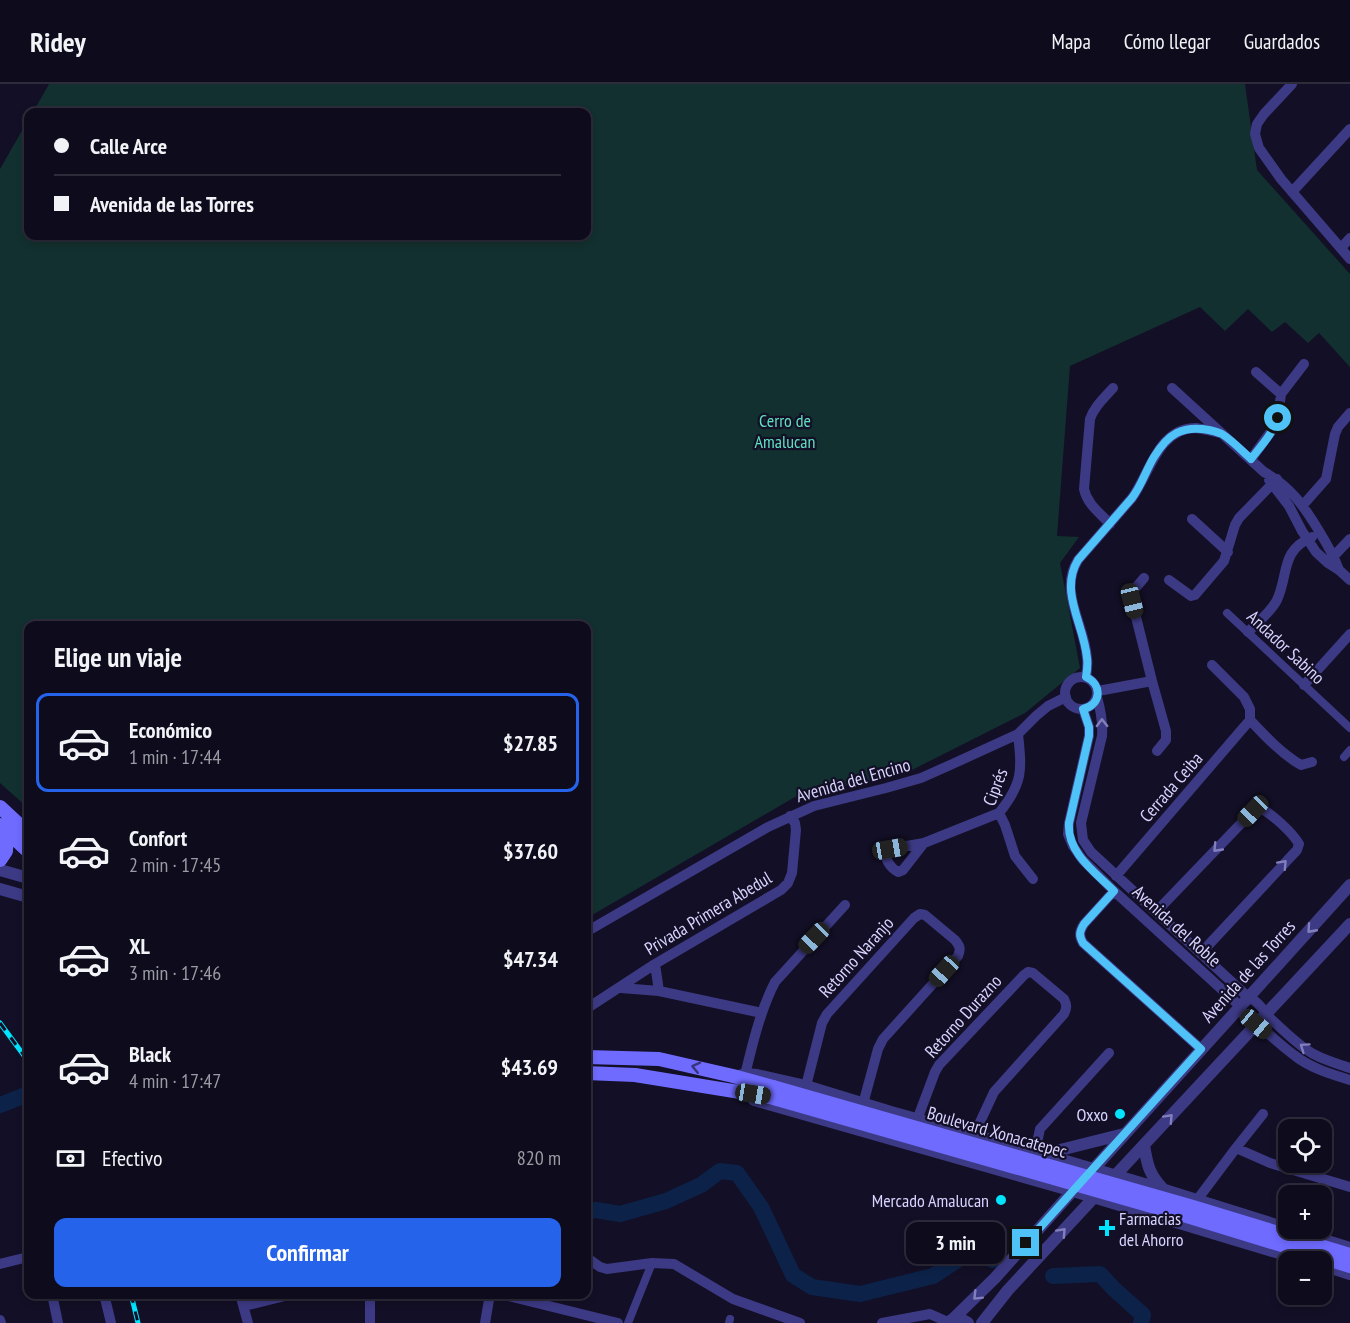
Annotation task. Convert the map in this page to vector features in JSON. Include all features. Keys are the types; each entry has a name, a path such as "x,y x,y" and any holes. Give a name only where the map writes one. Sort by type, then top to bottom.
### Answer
{"main road":[{"path":"0,807 24,829"},
{"path":"4,828 24,847"},
{"path":"0,860 6,851 4,828"},
{"name":"Boulevard Xonacatepec","path":"591,1057 659,1059 742,1076 771,1092 1350,1266"},
{"name":"Boulevard Xonacatepec","path":"591,1073 635,1075 737,1092 771,1092 1193,1207 1350,1255"}],"street":[{"path":"1292,84 1257,123 1255,134 1259,148 1292,192 1350,259"},
{"path":"1292,192 1350,129"},
{"path":"1341,248 1350,238"},
{"path":"1251,459 1275,426 1281,394 1304,364"},
{"path":"1256,372 1281,394"},
{"path":"1110,524 1091,504 1084,489 1090,419 1092,413 1113,388"},
{"path":"1172,388 1274,481 1288,488 1303,505 1316,526 1331,559 1350,580"},
{"path":"1303,505 1326,479 1335,434 1350,413"},
{"path":"1086,677 1087,656 1071,593 1072,570 1078,560 1139,490 1155,456 1165,442 1174,434 1197,428 1220,433"},
{"path":"1274,481 1304,535 1317,552 1331,559"},
{"path":"1169,580 1191,596 1195,595 1224,561 1239,518 1274,481"},
{"path":"1192,519 1228,552"},
{"path":"1304,535 1314,536 1316,526"},
{"path":"1248,633 1278,598 1288,556 1304,535"},
{"path":"1331,559 1350,539"},
{"path":"1144,578 1132,592 1132,601 1167,735 1166,740 1157,751"},
{"name":"Andador Sabino","path":"1227,613 1350,728"},
{"path":"1304,685 1350,634"},
{"path":"1212,665 1244,697 1250,709 1250,720 1292,759 1301,765 1312,762"},
{"path":"1079,676 1091,679 1096,685 1098,694 1092,705 1083,709 1069,704 1065,690 1073,679 1079,676"},
{"path":"1098,694 1152,681"},
{"name":"Avenida del Roble","path":"1098,694 1103,724 1102,736 1081,824 1083,840 1091,852 1116,876 1201,953 1244,1001"},
{"name":"Avenida del Encino","path":"591,929 768,826 814,806 921,778 1018,734 1048,706 1066,697"},
{"name":"Avenida del Roble","path":"1083,709 1089,727 1089,736 1068,834 1082,859 1114,891 1244,1001 1259,1003 1266,1014 1294,1041 1308,1051 1348,1067"},
{"name":"Cerrada Ceiba","path":"1116,876 1250,720"},
{"name":"Ciprés","path":"1018,734 1020,776 1016,789 999,813 1015,856 1033,879"},
{"path":"1156,912 1259,807 1296,838 1299,844 1297,850 1201,953"},
{"path":"924,843 903,870 898,873 885,858 885,852 890,849 924,843 999,813"},
{"name":"Privada Primera Abedul","path":"591,1006 655,964 781,890 788,883 792,873 796,830 795,823 790,816"},
{"path":"0,870 24,877"},
{"name":"Avenida de las Torres","path":"949,1321 995,1278 1350,885"},
{"path":"0,889 24,896"},
{"path":"1114,891 1080,930 1083,943 1201,1049"},
{"path":"742,1076 774,982 845,906"},
{"name":"Retorno Naranjo","path":"806,1086 822,1023 827,1014 914,918 920,914 925,915 955,940 960,951 883,1039 862,1104"},
{"path":"982,1323 1008,1290 1350,924"},
{"path":"655,964 659,992"},
{"name":"Retorno Durazno","path":"917,1120 939,1065 1024,975 1028,972 1033,973 1064,999 1067,1004 1064,1014 994,1092 974,1135"},
{"path":"621,988 659,992 762,1013"},
{"name":"Avenida del Roble","path":"1244,1001 1242,1014 1245,1018 1256,1024 1295,1056 1350,1080"},
{"path":"1043,1155 1040,1129 1109,1053"},
{"path":"1348,1067 1350,1054"},
{"name":"Boulevard Xonacatepec","path":"742,1076 806,1086 891,1113 1165,1190 1350,1248"},
{"name":"Boulevard Xonacatepec","path":"737,1092 752,1099 1047,1183 1278,1253"},
{"path":"884,1137 891,1113"},
{"path":"1197,1200 1263,1114"},
{"path":"1043,1155 1124,1134"},
{"path":"1144,1145 1150,1173 1165,1190"},
{"path":"1236,1148 1270,1163 1350,1187"},
{"path":"1043,1155 1059,1164 1061,1172 1057,1180 1047,1183"},
{"path":"1129,1208 1123,1196 1127,1188 1138,1183"},
{"path":"0,1264 24,1258"},
{"path":"591,1261 607,1269 652,1263 674,1264 733,1299 800,1323"},
{"path":"628,1323 652,1263"},
{"path":"1332,1268 1350,1274"},
{"path":"995,1278 1008,1290"},
{"path":"53,1299 58,1323"},
{"path":"105,1299 111,1323"},
{"path":"242,1299 248,1323"},
{"path":"244,1306 273,1299"},
{"path":"370,1299 370,1323"},
{"path":"486,1323 489,1299"},
{"path":"520,1299 613,1322"},
{"path":"882,1323 930,1314 949,1321 961,1319 968,1323"}],"green space":[{"name":"Cerro de Amalucan","path":"49,84 1245,84 1257,170 1350,274 1350,367 1319,333 1308,343 1285,322 1272,332 1248,309 1225,331 1200,307 1070,366 1057,536 1079,537 1060,563 1080,668 1025,713 908,772 795,797 591,916 591,621 24,621 24,804 0,783 0,169 24,127 24,240 591,240 591,108 35,108"}],"waterway":[{"path":"0,1105 24,1096"},
{"path":"591,1210 620,1214 666,1201 701,1185 720,1171 737,1173 761,1207 793,1275 812,1287 860,1294 933,1276 971,1251 993,1260"},
{"path":"1053,1276 1100,1274 1143,1315 1141,1323"}],"railway":[{"path":"0,1023 24,1056"},
{"path":"132,1299 138,1323"}],"place":[{"name":"Oxxo","path":"1120,1114"},
{"name":"Mercado Amalucan","path":"1001,1200"},
{"name":"Farmacias del Ahorro","path":"1107,1228"}],"route":[{"path":"1026,1243 1201,1049 1083,943 1080,937 1080,930 1084,924 1114,891 1082,859 1068,834 1089,736 1089,727 1083,709 1095,702 1098,691 1091,679 1086,677 1087,656 1071,593 1072,570 1078,560 1139,490 1155,456 1174,434 1197,428 1220,433 1251,459 1270,434 1278,418"}]}
